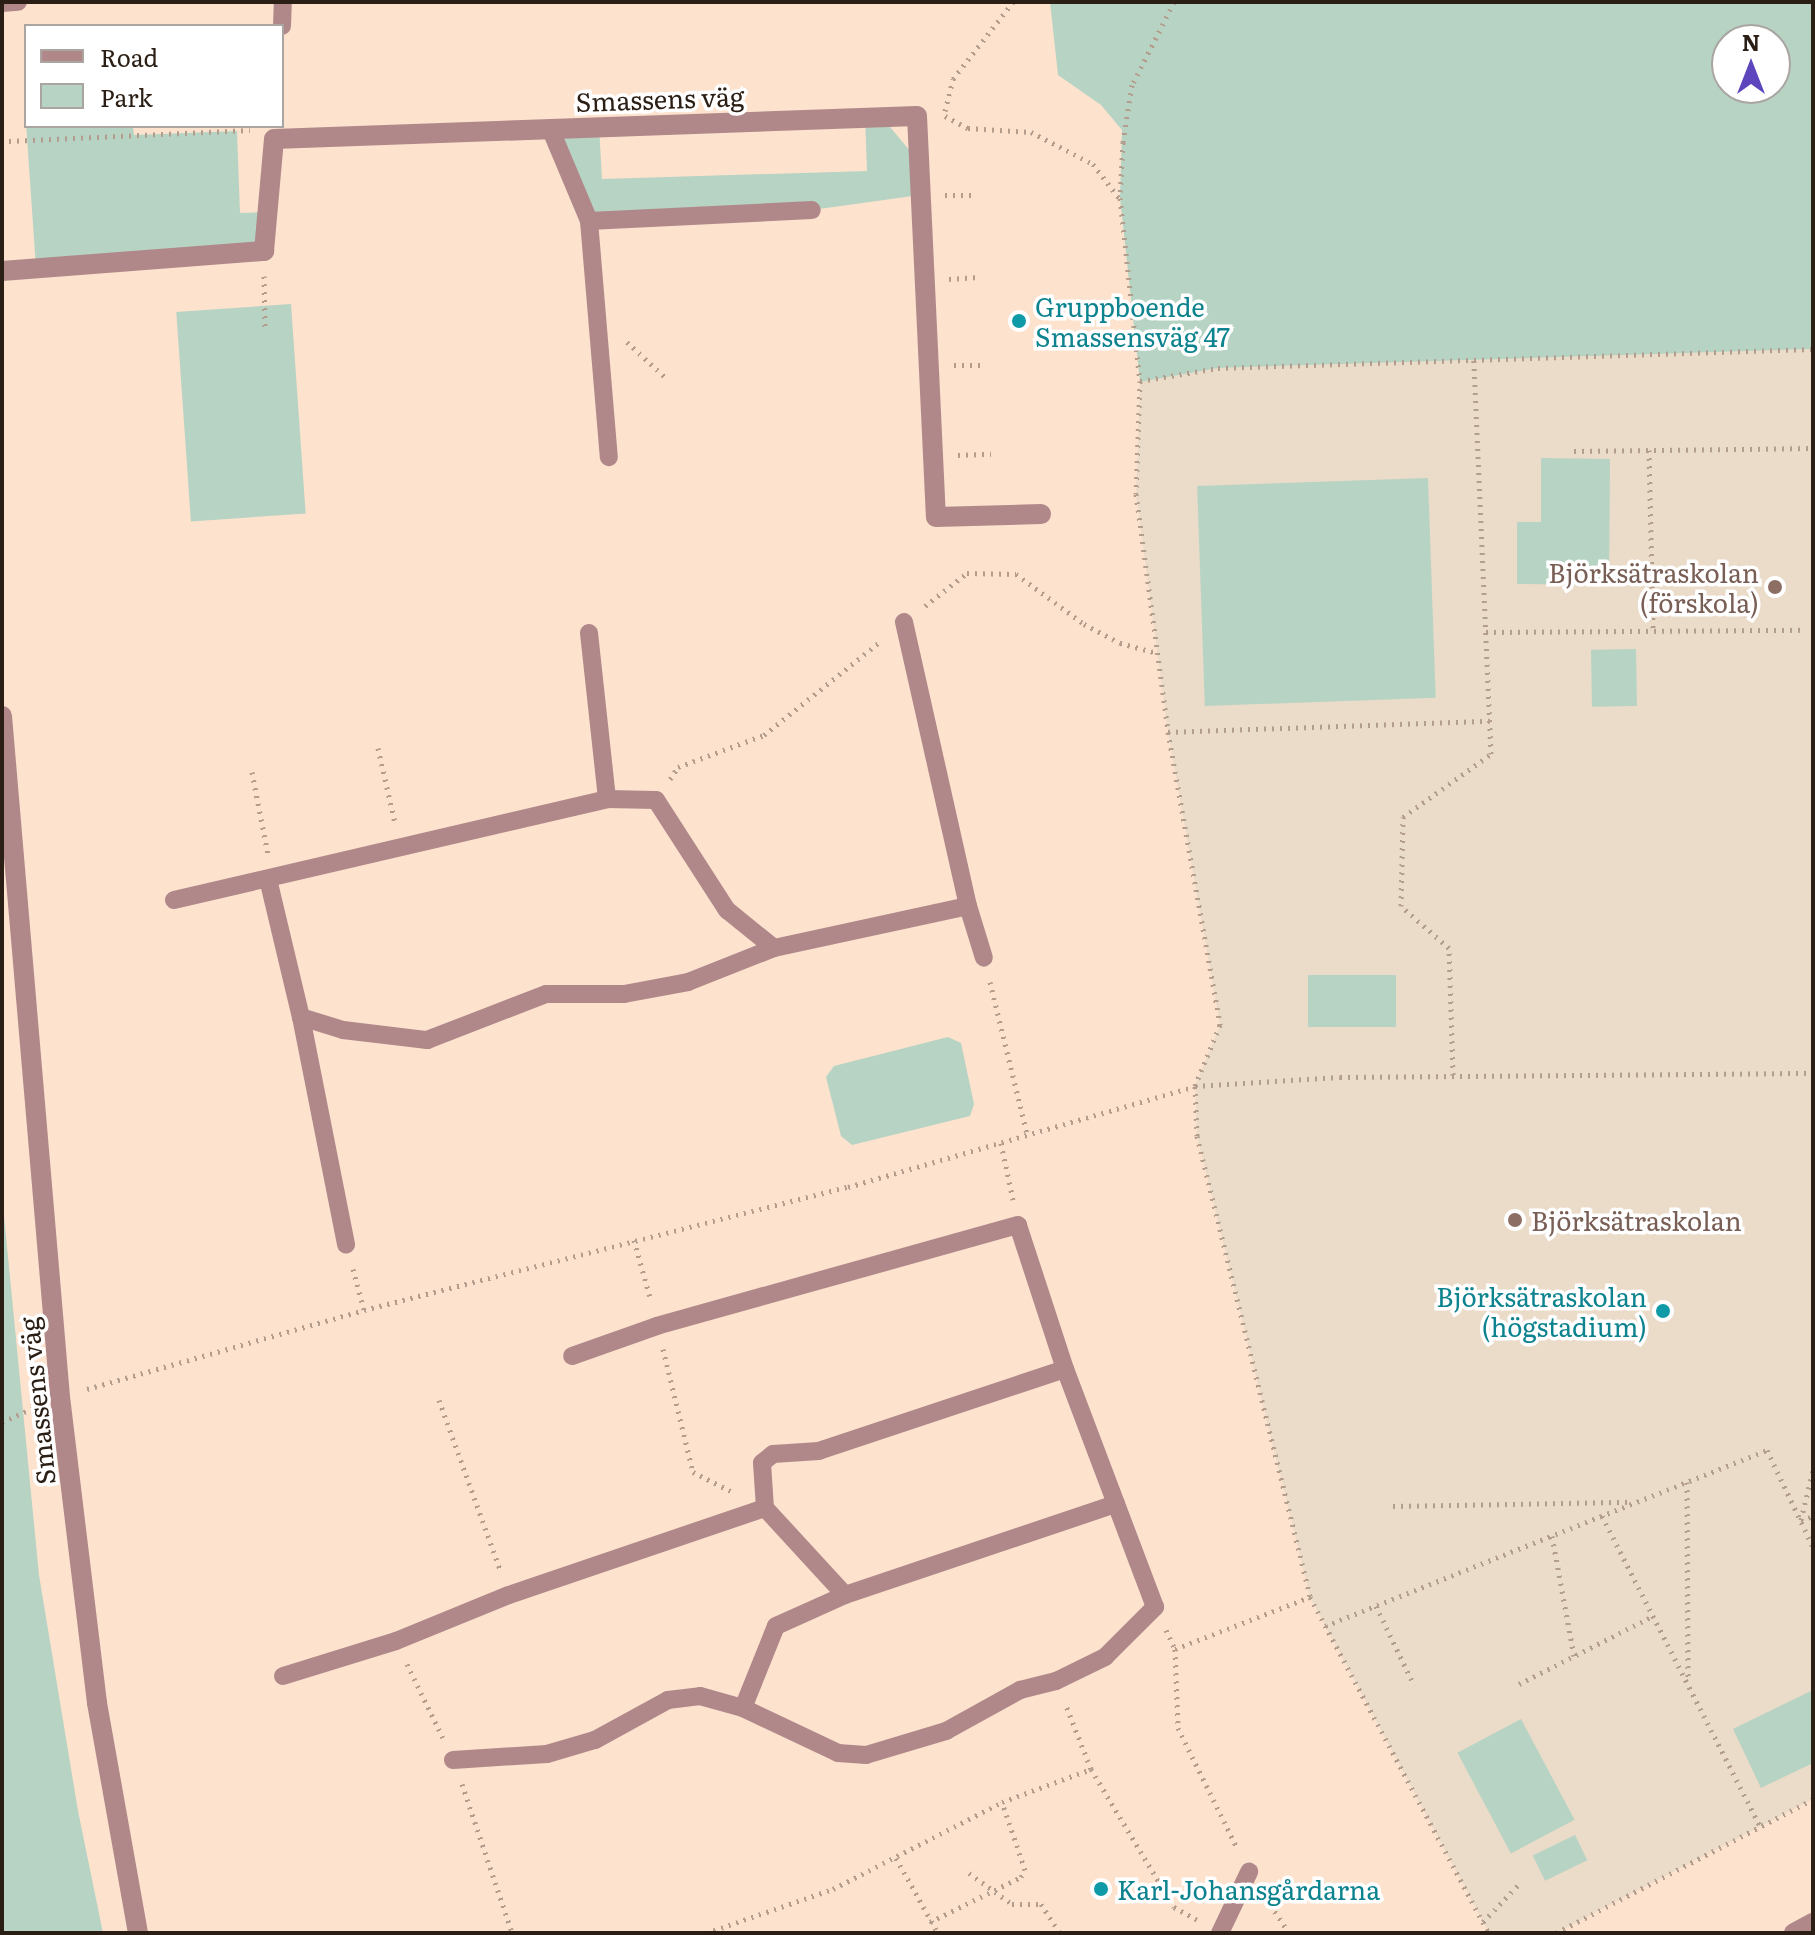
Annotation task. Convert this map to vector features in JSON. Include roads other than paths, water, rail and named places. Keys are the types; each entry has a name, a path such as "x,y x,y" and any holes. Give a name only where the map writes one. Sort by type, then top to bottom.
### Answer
{"street":[{"name":"Smassens väg","path":"275,132 550,128 917,116 936,517 1041,514"},
{"path":"2,271 264,251 275,132"},
{"name":"Smassens väg","path":"2,716 60,1397 97,1703 138,1933"},
{"path":"1794,1933 1813,1923"}],"lane":[{"path":"2,3 18,2"},
{"path":"282,24 283,2"},
{"path":"550,128 589,221 609,457"},
{"path":"589,221 812,210"},
{"path":"904,622 968,906 984,958"},
{"path":"589,633 607,799"},
{"path":"174,900 607,799 656,800 727,910 774,948"},
{"path":"270,878 346,1245"},
{"path":"301,1017 343,1030 427,1040 546,994 624,994 688,982 774,948 968,906"},
{"path":"453,1760 547,1754 595,1740 668,1700 700,1696 743,1708 838,1753 866,1755 946,1731 1020,1690 1056,1681 1105,1657 1155,1607 1065,1369 1018,1225 657,1326 572,1356"},
{"path":"845,1595 765,1508 762,1463 773,1454 819,1451 1065,1369"},
{"path":"743,1708 776,1626 845,1595 1116,1504"},
{"path":"283,1676 396,1641 509,1595 765,1508"},
{"path":"1213,1930 1249,1872"}],"place":[{"name":"Gruppboende Smassensväg 47","path":"1019,321"},
{"name":"Björksätraskolan (förskola)","path":"1775,587"},
{"name":"Björksätraskolan","path":"1515,1220"},
{"name":"Björksätraskolan (högstadium)","path":"1663,1311"},
{"name":"Karl-Johansgårdarna","path":"1101,1889"}]}
